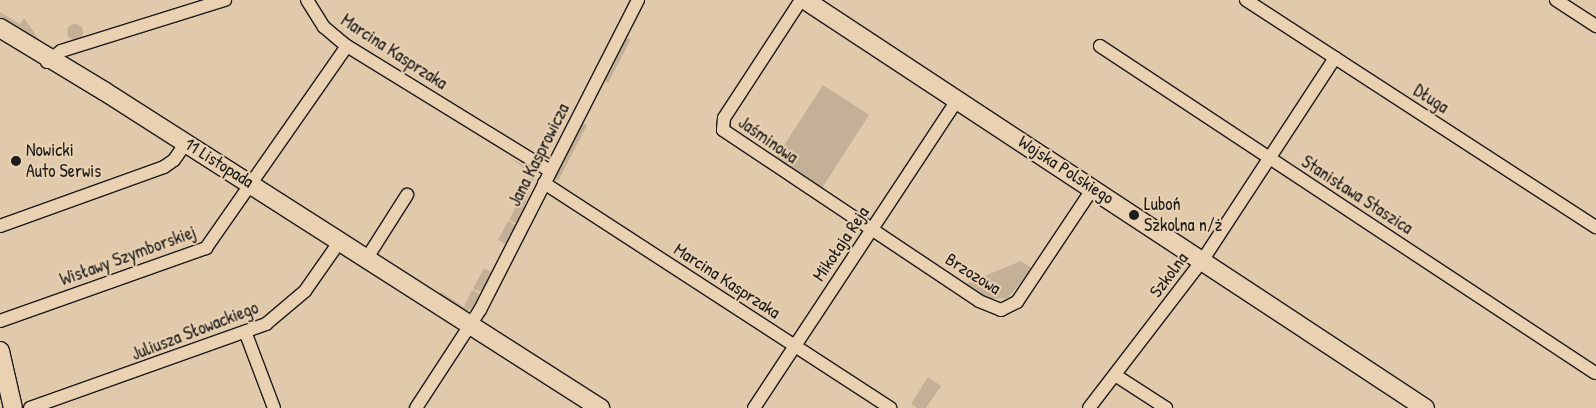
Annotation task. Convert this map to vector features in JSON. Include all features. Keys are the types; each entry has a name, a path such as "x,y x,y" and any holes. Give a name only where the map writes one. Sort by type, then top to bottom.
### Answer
{"street":[{"path":"49,59 226,0"},
{"name":"Marcina Kasprzaka","path":"306,0 324,27 347,46 547,177 794,346 890,408"},
{"name":"Jana Kasprowicza","path":"416,408 471,325 638,0"},
{"name":"Długa","path":"1246,0 1596,227"},
{"path":"1556,0 1596,26"},
{"name":"Wojska Polskiego","path":"800,3 957,100 1089,194 1202,261 1414,405"},
{"name":"Jaśminowa","path":"800,3 724,118 723,130 872,230"},
{"name":"11 Listopada","path":"0,28 252,184 600,408"},
{"name":"11 Listopada","path":"0,40 49,59"},
{"name":"Wisławy Szymborskiej","path":"0,321 202,251 252,184 347,46"},
{"name":"Stanisława Staszica","path":"1100,46 1596,373"},
{"name":"Szkolna","path":"1089,408 1202,261 1335,58"},
{"name":"Mikołaja Reja","path":"754,408 957,100"},
{"path":"0,226 164,167 174,160 186,143"},
{"name":"Brzozowa","path":"872,230 990,307 1001,310 1017,302 1089,194"},
{"path":"366,258 407,195"},
{"name":"Juliusza Słowackiego","path":"30,408 246,334 274,319 298,299 340,241"},
{"path":"246,334 274,408"},
{"path":"0,351 13,408"},
{"path":"1115,375 1166,408"}],"shaded area":[{"path":"0,12 20,24 24,18 40,41 0,18"},
{"path":"72,24 78,24 83,29 81,38 72,40 67,35 67,29"},
{"path":"625,38 631,39 608,83 603,79"},
{"path":"823,85 869,115 822,188 776,158"},
{"path":"582,123 587,125 558,181 554,180"},
{"path":"505,154 535,173 517,224 509,220 530,178 528,171"},
{"path":"508,221 517,226 507,245 498,240"},
{"path":"1021,261 1032,268 1008,298 989,299 965,284"},
{"path":"484,268 493,273 483,293 473,289"},
{"path":"472,290 480,294 473,308 466,311 439,295 441,292 464,307"},
{"path":"928,377 941,386 926,408 917,408 911,404"}],"place":[{"name":"Nowicki Auto Serwis","path":"16,161"},
{"name":"Luboń Szkolna n/ż","path":"1134,215"}]}
